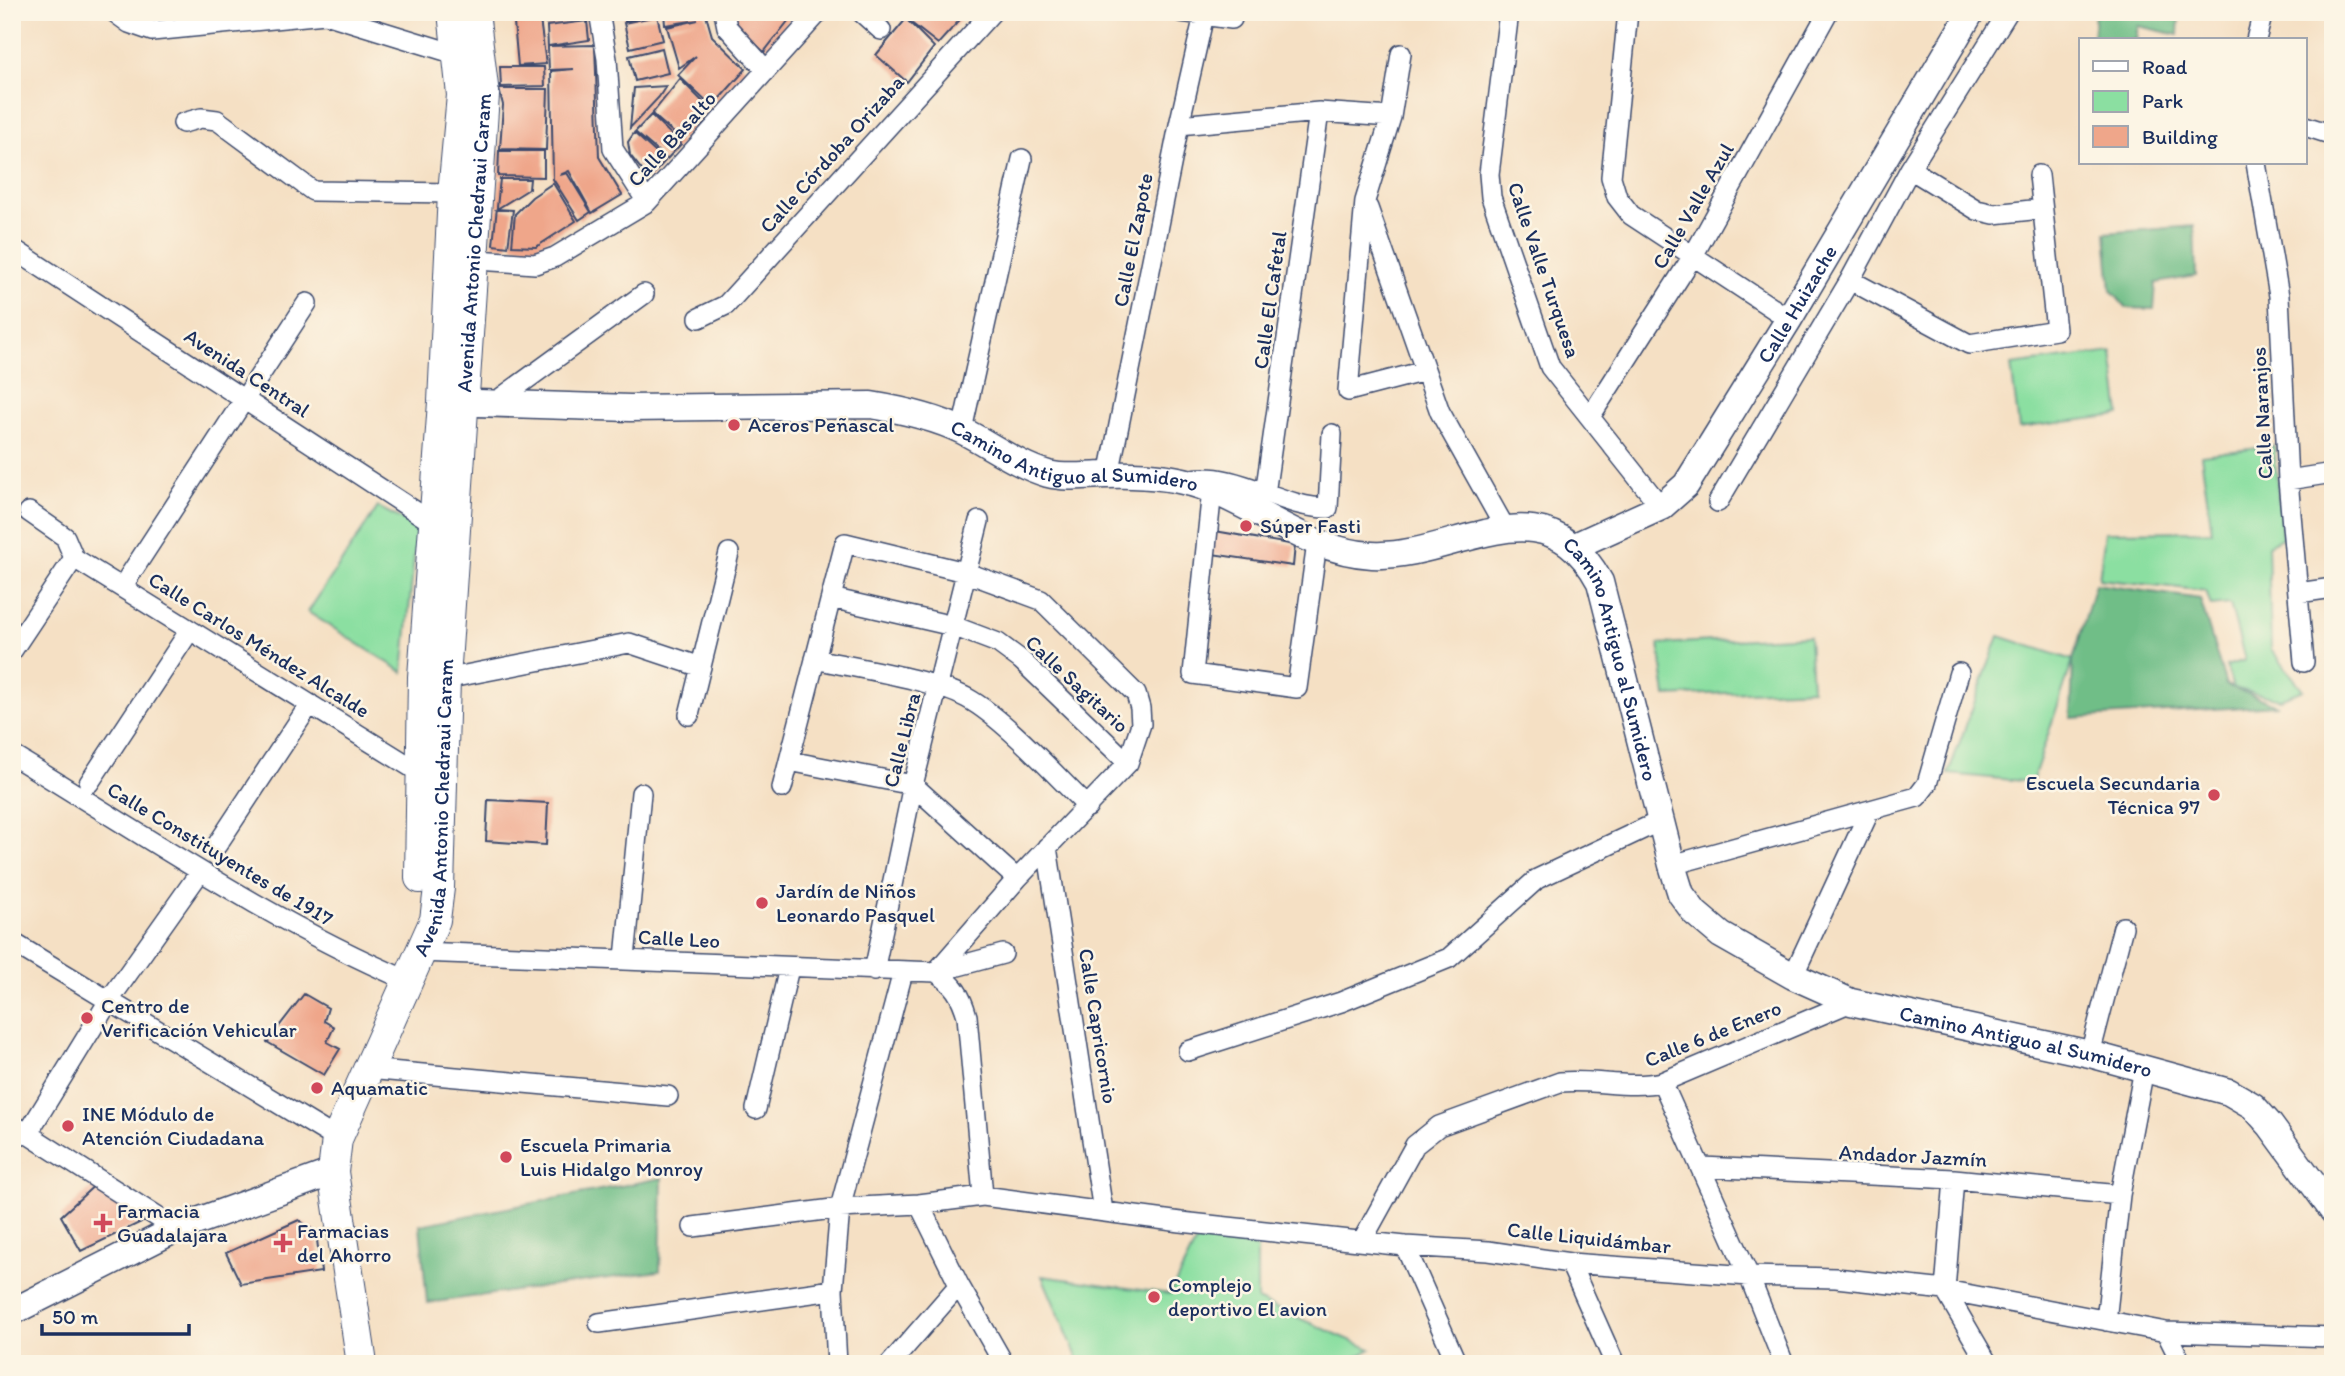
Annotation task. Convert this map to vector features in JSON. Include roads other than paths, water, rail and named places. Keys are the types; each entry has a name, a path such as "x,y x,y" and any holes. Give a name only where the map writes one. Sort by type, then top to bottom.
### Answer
{"main road":[{"name":"Avenida Antonio Chedraui Caram","path":"453,12 484,96 461,259"},
{"name":"Avenida Antonio Chedraui Caram","path":"419,952 415,919 420,887 419,772 445,531 467,402 461,259 453,194 462,95 470,57 474,12"},
{"name":"Calle Huizache","path":"1576,546 1661,507 1686,485 1789,319 1971,12"},
{"name":"Camino Antiguo al Sumidero","path":"467,402 630,408 871,405 911,412 962,430 1050,474 1065,477 1109,475 1180,481 1212,490 1317,543 1346,552 1393,554 1505,528 1529,527 1555,533 1576,546 1600,582 1672,865 1681,894 1695,913 1721,935 1793,976 1851,1002 2090,1054 2229,1092 2253,1106 2270,1125 2333,1211"},
{"name":"Avenida Antonio Chedraui Caram","path":"419,952 435,920 439,888 445,679 445,531"},
{"path":"362,1364 333,1171 337,1139 367,1069 410,981 419,952"},
{"path":"12,1312 176,1229 333,1171"}],"street":[{"path":"114,12 129,23 152,31 322,13 470,57"},
{"path":"599,12 607,59 613,149 647,202"},
{"path":"724,12 727,27 765,69"},
{"name":"Calle Basalto","path":"461,259 535,264 555,257 647,202 765,69 820,12"},
{"path":"861,12 881,30"},
{"name":"Calle Córdoba Orizaba","path":"699,317 726,305 992,12"},
{"path":"1181,12 1232,15"},
{"name":"Calle Valle Turquesa","path":"1509,12 1489,174 1491,197 1550,367 1661,507"},
{"path":"1628,12 1611,177 1623,207 1631,215 1789,319"},
{"name":"Calle Valle Azul","path":"1590,417 1693,256 1828,12"},
{"name":"Calle Huizache","path":"1718,502 1850,280 1910,169 2008,12"},
{"path":"2256,38 2263,12"},
{"name":"Calle El Zapote","path":"1109,475 1179,125 1204,15"},
{"path":"1401,54 1391,117 1365,201 1348,391 1425,371"},
{"path":"1179,125 1319,112 1391,117"},
{"name":"Calle El Cafetal","path":"1265,494 1319,112"},
{"path":"183,123 201,118 217,120 313,191 453,194"},
{"path":"2306,126 2333,135"},
{"path":"962,430 1022,159"},
{"name":"Calle Naranjos","path":"2256,164 2279,296 2288,480 2304,662"},
{"path":"1910,169 1977,210 1994,214 2041,209"},
{"path":"1850,280 1969,344 2056,330 2039,175"},
{"path":"1365,201 1440,412 1505,528"},
{"name":"Avenida Central","path":"12,248 445,531"},
{"path":"467,402 644,294"},
{"path":"122,587 247,400 307,303"},
{"path":"1180,481 1216,477 1291,504 1328,509 1332,434"},
{"path":"2288,480 2333,472"},
{"path":"1212,490 1193,674 1297,688 1317,543"},
{"path":"12,651 74,558 65,537 29,512"},
{"name":"Calle Libra","path":"874,971 913,786 979,521"},
{"path":"782,788 845,544 965,572 1041,600 1136,694 1141,724 1128,763 1017,879 936,972 950,982 960,995 967,1016 983,1196"},
{"path":"689,715 729,553"},
{"name":"Calle Carlos Méndez Alcalde","path":"74,558 419,772"},
{"path":"2298,593 2333,588"},
{"name":"Calle Sagitario","path":"831,598 953,626 999,643 1021,660 1128,763"},
{"path":"89,783 190,630"},
{"path":"445,679 629,643 701,667"},
{"path":"816,659 939,687 967,698 987,712 1088,807"},
{"path":"1672,865 1917,797 1927,784 1959,673"},
{"path":"217,845 310,704"},
{"name":"Calle Constituyentes de 1917","path":"12,755 200,872 311,937 410,981"},
{"path":"789,761 913,786 1017,879"},
{"path":"626,951 641,793"},
{"path":"1793,976 1870,810"},
{"path":"1188,1051 1341,1002 1449,958 1537,879 1660,821"},
{"name":"Calle Capricornio","path":"1047,847 1103,1211"},
{"path":"176,1229 20,1128 200,872"},
{"path":"2090,1054 2123,927"},
{"path":"12,942 337,1139"},
{"name":"Calle Leo","path":"419,952 626,951 789,968 903,972 936,972 1003,954"},
{"path":"756,1109 789,968"},
{"path":"837,1364 833,1290 841,1208 903,972"},
{"name":"Calle 6 de Enero","path":"1363,1240 1415,1145 1439,1126 1560,1082 1578,1081 1639,1087 1662,1082 1851,1002"},
{"path":"367,1069 668,1096"},
{"path":"2106,1321 2120,1195 2144,1069"},
{"path":"1662,1082 1702,1167 1784,1364"},
{"name":"Andador Jazmín","path":"1702,1167 1954,1179 2120,1195"},
{"path":"1954,1179 1945,1290 1988,1364"},
{"name":"Calle Liquidámbar","path":"693,1227 841,1208 919,1204 983,1196 1405,1246 1488,1251 1570,1263 1749,1276 1836,1278 1945,1290 2166,1332 2333,1337"},
{"path":"919,1204 959,1286 1003,1364"},
{"path":"1405,1246 1457,1364"},
{"path":"1570,1263 1615,1364"},
{"path":"890,1364 959,1286"},
{"path":"599,1323 833,1290"},
{"path":"2166,1332 2182,1364"}],"place":[{"name":"Aceros Peñascal","path":"734,425"},
{"name":"Súper Fasti","path":"1246,526"},
{"name":"Escuela Secundaria Técnica 97","path":"2214,795"},
{"name":"Jardín de Niños Leonardo Pasquel","path":"762,903"},
{"name":"Centro de Verificación Vehicular","path":"87,1018"},
{"name":"Aquamatic","path":"317,1088"},
{"name":"INE Módulo de Atención Ciudadana","path":"68,1126"},
{"name":"Escuela Primaria Luis Hidalgo Monroy","path":"506,1157"},
{"name":"Farmacia Guadalajara","path":"103,1223"},
{"name":"Farmacias del Ahorro","path":"283,1243"},
{"name":"Complejo deportivo El avion","path":"1154,1297"}]}
